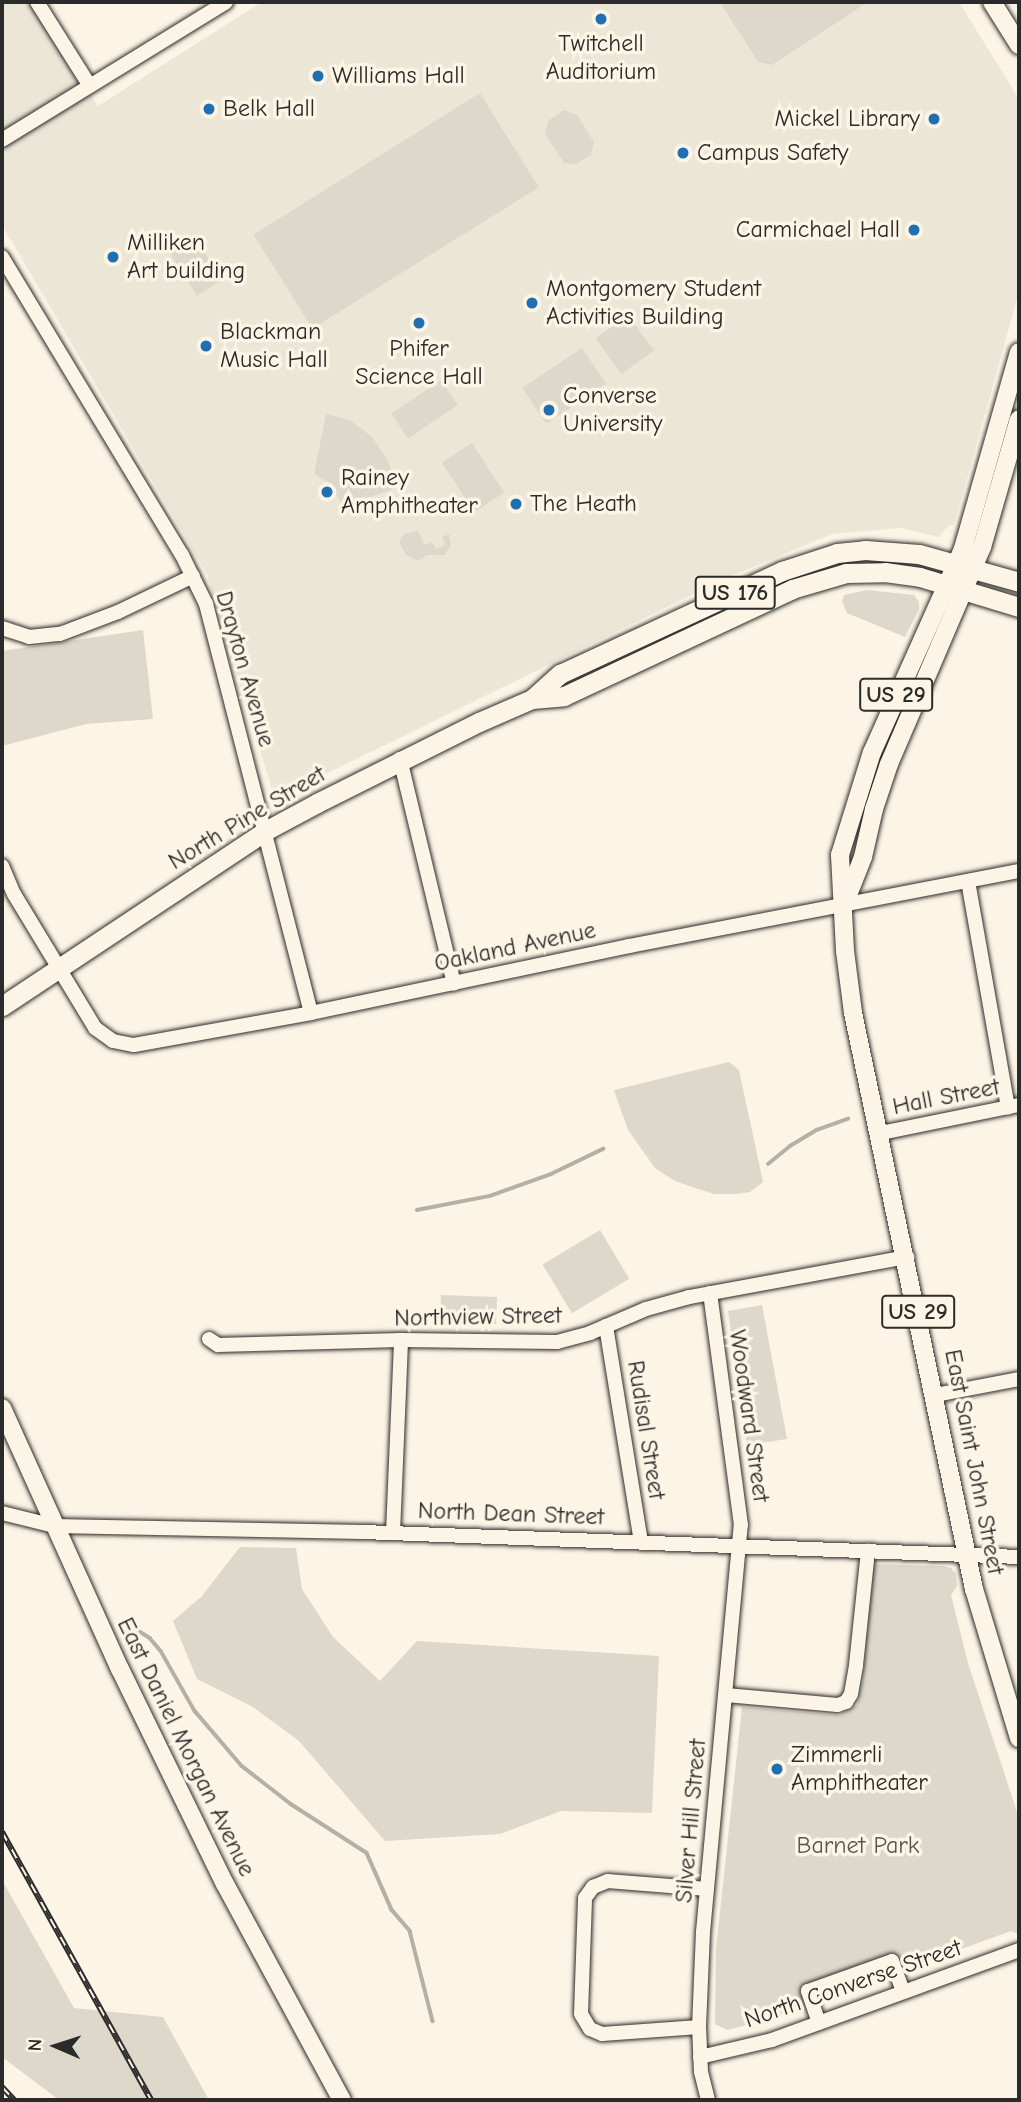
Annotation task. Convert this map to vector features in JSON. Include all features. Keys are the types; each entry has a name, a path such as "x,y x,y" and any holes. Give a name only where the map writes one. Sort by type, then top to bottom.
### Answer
{"highway":[{"name":"North Pine Street","path":"2,1006 57,966 265,831 400,759 532,699 559,674 782,571 837,553 892,550 1019,582"},
{"name":"North Pine Street","path":"532,699 564,696 792,589 846,573 905,574 1019,607"}],"main road":[{"path":"992,2 1019,44"},
{"name":"East Saint John Street","path":"964,567 973,519 1019,352"},
{"name":"East Saint John Street","path":"1019,423 1015,453 990,524 955,587 889,764 863,857 845,903 847,972 974,1589 1019,1738"},
{"name":"East Daniel Morgan Avenue","path":"2,1408 54,1526 225,1884 342,2100"}],"street":[{"path":"37,2 90,86"},
{"path":"2,141 226,2"},
{"name":"Drayton Avenue","path":"2,257 194,576 215,633 311,1013"},
{"path":"1000,419 1019,423"},
{"path":"2,628 29,637 60,634 118,612 194,576"},
{"path":"400,759 454,984"},
{"name":"Oakland Avenue","path":"2,866 14,894 95,1028 124,1044 145,1044 311,1013 845,903 1019,871"},
{"path":"968,881 1014,1106"},
{"name":"Hall Street","path":"881,1133 1014,1106"},
{"name":"Northview Street","path":"209,1339 218,1345 401,1340 540,1343 574,1338 657,1305 907,1257"},
{"name":"Woodward Street","path":"710,1293 741,1525 738,1546"},
{"name":"Rudisal Street","path":"606,1326 640,1542"},
{"path":"393,1533 401,1340"},
{"path":"935,1395 1019,1379"},
{"name":"North Dean Street","path":"2,1513 54,1526 393,1533 1019,1557"},
{"name":"Silver Hill Street","path":"708,2100 700,2057 699,2026 707,1889 738,1546"},
{"path":"726,1695 838,1704 846,1702 851,1694 856,1665 868,1551"},
{"path":"699,2026 601,2034 590,2029 581,2014 585,1898 593,1887 608,1881 707,1889"},
{"name":"North Converse Street","path":"700,2057 772,2040 1019,1950"},
{"path":"819,2023 808,1991 892,1961 903,1992"}],"shaded area":[{"name":"Converse University","path":"2,2 29,2 98,106 262,2 959,2 1019,99 1019,292 954,525 948,526 939,537 901,528 832,534 724,579 291,791 274,796 207,574 2,225"}],"green space":[{"path":"720,2 868,2 772,65 758,62"},
{"path":"480,93 539,187 312,329 254,234"},
{"path":"564,110 577,115 594,142 591,155 576,164 564,163 545,134 548,121"},
{"path":"193,234 222,279 197,296 168,250"},
{"path":"628,315 654,351 622,374 596,339"},
{"path":"582,348 606,384 546,424 522,388"},
{"path":"441,380 458,405 408,438 391,414"},
{"path":"326,414 350,420 371,436 386,457 399,487 344,506 328,482 314,474"},
{"path":"472,443 504,492 474,512 442,463"},
{"path":"418,531 425,545 432,542 436,549 445,545 442,537 449,534 451,546 444,555 428,555 418,561 406,555 399,542 404,534"},
{"path":"867,590 914,595 919,602 919,609 905,637 847,613 842,601 844,595"},
{"path":"143,630 153,719 86,724 2,746 2,651"},
{"path":"729,1062 739,1070 763,1182 750,1192 714,1194 673,1180 655,1168 628,1130 614,1090"},
{"path":"600,1230 629,1279 572,1313 543,1265"},
{"path":"441,1295 497,1297 496,1324 440,1322"},
{"path":"762,1305 787,1439 747,1445 728,1311"},
{"path":"240,1547 296,1548 302,1589 333,1637 380,1681 417,1641 659,1656 652,1813 561,1811 500,1834 385,1841 299,1741 253,1707 197,1679 173,1621 202,1596"},
{"name":"Barnet Park","path":"873,1564 943,1566 951,1568 956,1574 957,1586 951,1595 968,1663 1019,1818 1019,1934 1011,1931 766,2020 727,2030 715,2024 716,1949 742,1707 840,1715 857,1705 863,1680"},
{"path":"2,1880 74,2008 163,2017 209,2100 59,2100 2,2057"}],"waterway":[{"path":"768,1164 790,1146 817,1130 848,1119"},
{"path":"417,1210 490,1196 551,1174 603,1149"},
{"path":"134,1628 150,1638 161,1651 195,1711 242,1766 291,1804 367,1853 392,1910 410,1931 433,2021"}],"railway":[{"path":"2,1832 151,2100"},
{"path":"2,2087 14,2100"}],"place":[{"name":"Twitchell Auditorium","path":"601,19"},
{"name":"Williams Hall","path":"318,76"},
{"name":"Belk Hall","path":"209,109"},
{"name":"Mickel Library","path":"934,119"},
{"name":"Campus Safety","path":"683,153"},
{"name":"Carmichael Hall","path":"914,230"},
{"name":"Milliken Art building","path":"113,257"},
{"name":"Montgomery Student Activities Building","path":"532,303"},
{"name":"Phifer Science Hall","path":"419,323"},
{"name":"Blackman Music Hall","path":"206,346"},
{"name":"Converse University","path":"549,410"},
{"name":"Rainey Amphitheater","path":"327,492"},
{"name":"The Heath","path":"516,504"},
{"name":"Zimmerli Amphitheater","path":"777,1769"}]}
